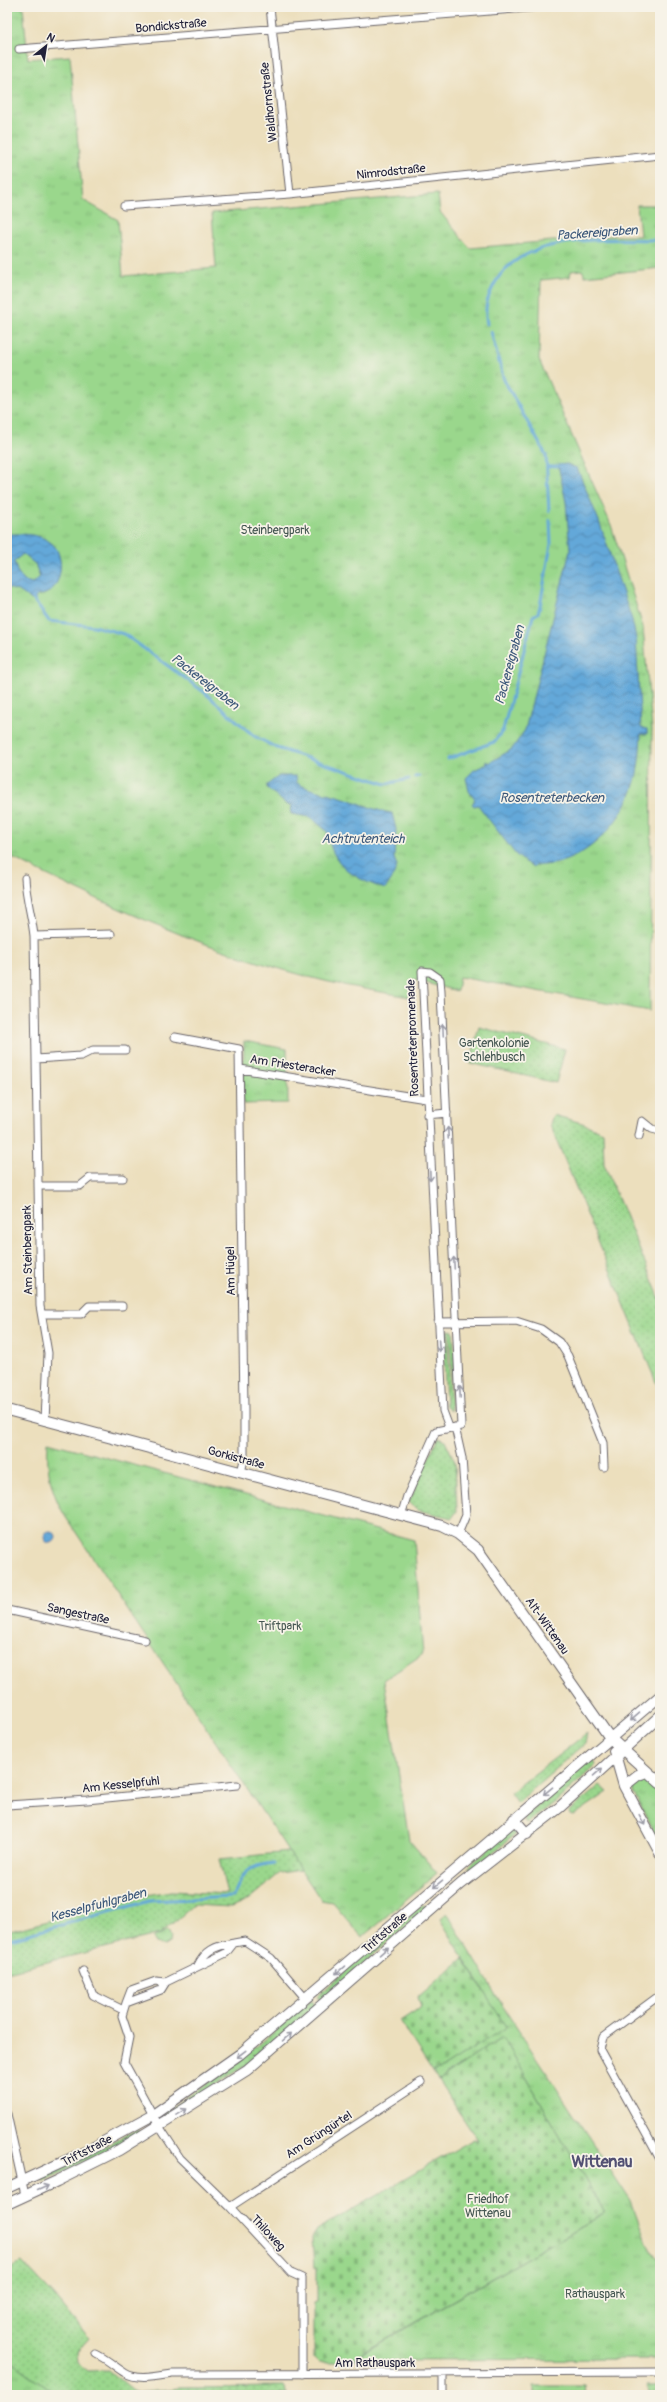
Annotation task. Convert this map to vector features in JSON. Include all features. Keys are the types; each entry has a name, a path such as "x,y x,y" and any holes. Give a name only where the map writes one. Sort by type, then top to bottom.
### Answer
{"main road":[{"name":"Gorkistraße","path":"7,1410 442,1526 458,1534"},
{"name":"Alt-Wittenau","path":"458,1534 478,1550 620,1754 647,1772 660,1783"},
{"name":"Triftstraße","path":"7,2188 85,2152 152,2115 240,2054 660,1696"},
{"name":"Triftstraße","path":"7,2204 88,2166 159,2126 247,2070 461,1884 527,1834 620,1754 660,1716"},
{"name":"Alt-Wittenau","path":"620,1754 624,1786 660,1853"},
{"path":"624,1786 638,1775 647,1772"},
{"path":"514,1819 527,1834"},
{"path":"452,1873 461,1884"}],"street":[{"name":"Waldhornstraße","path":"270,7 290,194"},
{"name":"Bondickstraße","path":"19,49 540,7"},
{"name":"Nimrodstraße","path":"124,206 290,194 660,155"},
{"name":"Am Steinbergpark","path":"25,878 26,896 33,920 34,936 40,1306 48,1352 45,1421"},
{"path":"34,936 111,934"},
{"name":"Rosentreterpromenade","path":"452,1427 461,1426 461,1411 458,1322 440,979 430,972 422,971 426,1099 443,1411 452,1427 462,1458 466,1515 458,1534"},
{"name":"Am Priesteracker","path":"175,1037 239,1049 240,1069 426,1099"},
{"path":"36,1058 81,1056 93,1050 125,1050"},
{"name":"Am Hügel","path":"240,1069 244,1409 244,1460 241,1472"},
{"path":"427,1114 447,1113"},
{"path":"639,1136 642,1121 652,1129 660,1131"},
{"path":"38,1186 80,1186 90,1178 123,1178"},
{"path":"42,1314 81,1314 89,1306 122,1306"},
{"path":"438,1322 516,1320 541,1329 559,1342 568,1356 603,1443 604,1467"},
{"path":"401,1516 407,1496 436,1431 452,1427"},
{"name":"Sangestraße","path":"7,1610 145,1640"},
{"name":"Am Kesselpfuhl","path":"7,1805 87,1800 237,1784"},
{"path":"197,1968 201,1958 209,1950 218,1946 245,1941 271,1958 306,1999"},
{"path":"83,1971 93,1995 125,2006 161,1990 166,1982 226,1954 234,1943"},
{"path":"159,2126 124,2062 129,2037 122,2016 131,1990 156,1980 166,1982"},
{"path":"660,1995 602,2037 600,2050 660,2160"},
{"name":"Am Grüngürtel","path":"230,2207 421,2082"},
{"path":"7,2114 25,2196"},
{"name":"Thiloweg","path":"159,2126 180,2158 230,2207 291,2274 302,2278 302,2374"},
{"name":"Am Rathauspark","path":"96,2354 126,2374 135,2377 172,2374 660,2372"},
{"path":"443,2373 443,2395"}],"green space":[{"name":"Steinbergpark","path":"7,7 23,7 28,59 70,56 83,200 118,220 123,276 216,268 212,213 438,194 440,212 470,248 611,236 640,236 637,205 660,205 660,268 585,276 582,270 571,271 570,277 541,280 539,360 611,525 643,627 652,728 650,1011 459,977 457,991 414,980 415,998 329,982 246,958 164,928 85,893 7,855"},
{"name":"Gartenkolonie Schlehbusch","path":"479,1027 565,1049 556,1083 470,1063"},
{"path":"244,1041 287,1049 288,1103 243,1104"},
{"path":"553,1115 582,1123 603,1132 604,1164 660,1299 660,1392 550,1124"},
{"path":"447,1330 451,1411 446,1407 443,1333"},
{"path":"449,1330 453,1331 458,1406 454,1411"},
{"path":"438,1437 445,1440 455,1462 457,1511 452,1518 417,1510 409,1502"},
{"name":"Triftpark","path":"48,1442 414,1540 423,1654 384,1680 409,1840 437,1873 362,1937 332,1902 321,1900 65,1516 56,1498 50,1480"},
{"path":"587,1733 585,1744 517,1803 510,1793"},
{"path":"593,1757 596,1765 558,1800 527,1823 524,1818"},
{"path":"643,1780 660,1792 660,1843 633,1792 635,1783"},
{"path":"600,1785 608,1792 573,1816 570,1815 569,1812"},
{"path":"512,1828 516,1834 472,1870 469,1869 469,1866"},
{"path":"289,1852 301,1870 280,1873 249,1899 239,1904 231,1907 194,1905 160,1934 7,1972 7,1932 139,1896 172,1891 227,1894 219,1859"},
{"path":"422,1905 428,1907 321,2001 317,1996"},
{"name":"Rathauspark","path":"447,1913 507,2013 632,2203 646,2242 660,2264 660,2359 355,2360 354,2358 605,2213 503,2037 438,2080 433,2072 443,2068 506,2027 440,1919"},
{"path":"168,1930 171,1938 169,1943 164,1946 156,1943 153,1938"},
{"path":"463,1958 507,2027 443,2068 433,2072 400,2021 421,2007 418,1997"},
{"path":"312,2000 316,2005 250,2062 161,2119 162,2115 243,2058"},
{"name":"Friedhof Wittenau","path":"503,2037 605,2213 346,2362 318,2362 314,2358 314,2304 317,2301 317,2270 314,2268 312,2238 317,2230 472,2140 478,2141 438,2080"},
{"path":"138,2129 140,2132 45,2182 43,2177"},
{"path":"22,2262 60,2302 89,2338 77,2352 78,2362 89,2371 108,2370 134,2392 180,2388 284,2387 288,2395 57,2395 7,2358 7,2271"},
{"path":"7,2358 57,2395 7,2395"},
{"path":"646,2385 660,2385 660,2395 651,2395"},
{"path":"534,2386 585,2386 586,2395 534,2395"}],"water":[{"name":"Rosentreterbecken","path":"567,464 577,468 599,521 632,620 636,638 641,728 647,729 647,734 641,734 638,768 635,782 627,803 607,831 582,853 567,860 551,864 535,865 533,868 516,855 478,805 474,806 472,804 475,800 469,791 466,778 474,770 487,764 486,761 489,763 512,749 525,730 570,551 566,502 558,465"},
{"path":"7,534 40,537 50,542 56,548 59,555 60,564 60,573 57,582 53,589 46,594 38,595 35,598 36,603 19,591 7,588","holes":["23,554 35,564 40,577 33,583 24,581 17,571 14,561"]},
{"name":"Achtrutenteich","path":"279,776 296,776 297,783 308,788 338,796 380,811 392,813 396,829 394,858 397,866 393,877 385,889 354,875 346,869 334,854 327,831 310,817 291,814 292,805 286,804 267,788 267,785"},
{"path":"50,1531 54,1533 56,1537 54,1541 50,1543 46,1541 44,1537 46,1533"}],"waterway":[{"name":"Packereigraben","path":"487,324 487,303 495,283 508,267 526,255 546,247 569,242 593,240 660,240"},
{"name":"Packereigraben","path":"491,332 504,380 546,455 549,511"},
{"path":"547,467 561,466"},
{"name":"Packereigraben","path":"448,759 494,742 503,730 533,616 538,613 540,606 551,544 550,520"},
{"name":"Packereigraben","path":"33,599 49,621 94,626 124,634 204,692 254,736 277,748 386,784 409,779"},
{"name":"Packereigraben","path":"415,777 419,776"},
{"name":"Kesselpfuhlgraben","path":"7,1940 149,1901 233,1897 243,1876 251,1868 274,1863"}],"district":[{"name":"Wittenau","path":"602,2162"}]}
